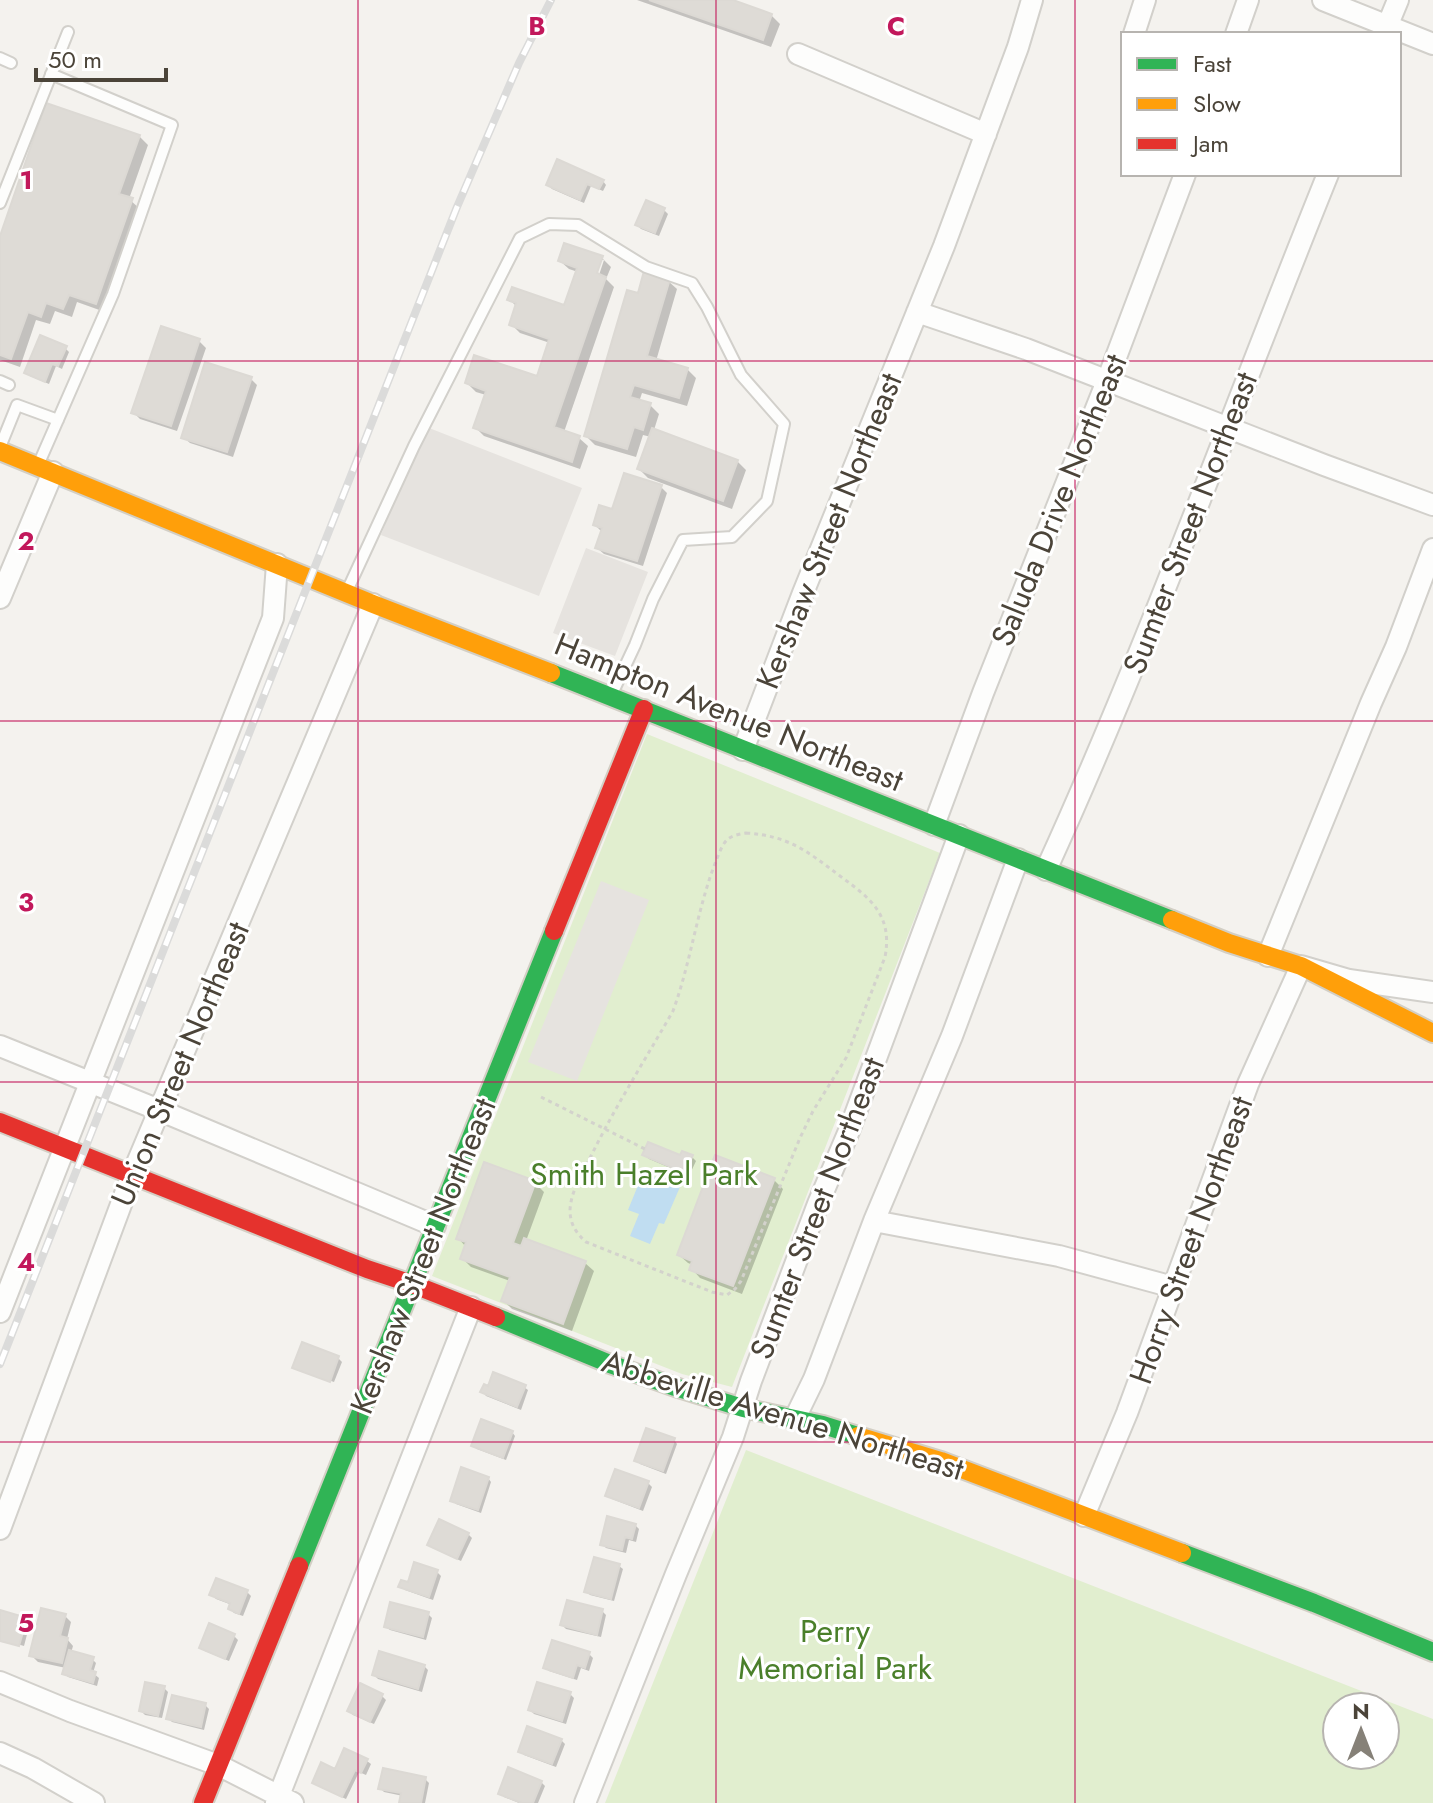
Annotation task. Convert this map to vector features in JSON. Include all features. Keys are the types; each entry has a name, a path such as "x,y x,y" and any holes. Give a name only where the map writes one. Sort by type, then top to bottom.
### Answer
{"street":[{"path":"798,54 986,134 1032,0"},
{"path":"1135,32 1145,0"},
{"path":"1237,32 1248,0"},
{"path":"1323,0 1386,30 1398,0"},
{"path":"1401,34 1433,44"},
{"name":"Kershaw Street Northeast","path":"743,750 986,134"},
{"name":"Saluda Drive Northeast","path":"934,825 1184,176"},
{"name":"Sumter Street Northeast","path":"1046,870 1106,737 1327,176"},
{"path":"917,312 1026,349 1433,505"},
{"name":"Hampton Avenue Northeast","path":"0,449 373,604 1229,943 1301,966 1433,1033"},
{"path":"0,598 45,469"},
{"path":"1268,956 1396,647 1433,549"},
{"path":"0,1312 273,618 277,564"},
{"name":"Union Street Northeast","path":"0,1529 132,1175 373,604"},
{"name":"Kershaw Street Northeast","path":"203,1803 644,709"},
{"name":"Sumter Street Northeast","path":"585,1803 733,1437 959,835"},
{"name":"Sumter Street Northeast","path":"795,1418 814,1379 874,1221 952,1036 1018,859"},
{"path":"1301,966 1349,980 1433,992"},
{"name":"Horry Street Northeast","path":"1084,1516 1127,1413 1248,1084 1301,966"},
{"path":"0,1046 435,1226"},
{"name":"Abbeville Avenue Northeast","path":"0,1122 610,1364 743,1408 823,1425 941,1461 1300,1597 1433,1652"},
{"path":"874,1221 1059,1256 1173,1287"},
{"name":"Kershaw Street Northeast","path":"282,1801 471,1307"},
{"path":"0,1682 218,1765 282,1801"},
{"path":"0,1753 94,1803"}],"lane":[{"path":"0,203 68,32"},
{"path":"0,58 11,63"},
{"path":"45,469 58,420 113,294 172,125 51,74"},
{"path":"347,593 414,446 520,238 549,224 578,225 646,267 692,283 741,375 784,424 767,501 732,537 683,540 653,599 611,697"},
{"path":"0,449 17,405 58,420"}],"path":[{"path":"746,833 766,834 797,844 870,900 886,929 888,943 885,957 846,1058 813,1111 735,1289 727,1295 712,1292 586,1242 577,1234 570,1212 572,1198 604,1128 673,1011 707,884 727,840 746,833"},
{"path":"541,1097 645,1149"}],"green space":[{"name":"Smith Hazel Park","path":"647,734 940,853 732,1387 682,1374 432,1276"},
{"name":"Perry Memorial Park","path":"746,1450 1361,1691 1321,1691 1321,1771 1401,1771 1401,1706 1433,1719 1433,1803 605,1803"}],"shaded area":[{"path":"424,426 582,488 539,596 381,535"},
{"path":"586,548 648,572 615,656 553,633"},
{"path":"601,881 649,900 577,1081 528,1062"}],"water":[{"path":"643,1173 680,1187 664,1224 659,1223 650,1244 630,1236 639,1214 628,1210"}],"building":[{"path":"649,0 733,0 772,14 763,40"},
{"path":"46,103 140,135 119,194 133,198 96,304 69,295 63,309 46,303 41,317 28,312 11,359 0,355 0,236"},
{"path":"557,159 604,180 599,189 587,184 580,200 546,185"},
{"path":"646,200 665,208 655,233 635,225"},
{"path":"564,243 603,256 597,273 606,277 554,427 580,436 572,462 473,428 486,391 465,383 474,355 537,376 549,339 509,325 516,303 507,300 512,287 564,305 577,268 558,261"},
{"path":"644,271 670,279 647,356 688,368 679,398 634,385 630,397 651,403 643,430 634,427 627,449 584,436 627,290 638,293"},
{"path":"161,326 200,339 171,426 131,413"},
{"path":"40,335 67,346 58,366 52,364 45,382 24,373"},
{"path":"205,362 252,377 227,452 181,438"},
{"path":"652,428 738,460 723,501 637,469"},
{"path":"624,473 662,485 637,561 595,548 602,528 593,525 599,505 612,509"},
{"path":"648,1142 680,1155 682,1151 693,1155 685,1173 642,1155"},
{"path":"715,1155 775,1178 733,1286 689,1270 692,1261 677,1255"},
{"path":"484,1162 536,1181 513,1243 521,1246 524,1238 586,1261 563,1324 501,1301 510,1277 460,1259 466,1242 456,1239"},
{"path":"302,1342 339,1356 330,1382 292,1368"},
{"path":"493,1372 526,1385 517,1407 480,1392 484,1384 488,1386"},
{"path":"481,1419 513,1431 503,1458 471,1446"},
{"path":"646,1428 675,1438 663,1471 634,1461"},
{"path":"461,1467 489,1477 478,1510 450,1501"},
{"path":"615,1469 649,1481 639,1508 605,1496"},
{"path":"607,1516 636,1524 632,1539 625,1537 622,1550 600,1545"},
{"path":"439,1519 469,1533 457,1559 427,1545"},
{"path":"594,1557 620,1564 611,1599 584,1592"},
{"path":"414,1562 438,1570 429,1597 398,1587 401,1580 408,1582"},
{"path":"216,1578 248,1590 239,1614 228,1609 230,1603 209,1595"},
{"path":"567,1600 603,1609 597,1635 560,1625"},
{"path":"390,1602 429,1612 423,1637 384,1627"},
{"path":"41,1608 66,1614 60,1636 68,1638 62,1663 29,1656"},
{"path":"0,1610 27,1618 19,1646 0,1641"},
{"path":"209,1623 235,1634 225,1659 199,1648"},
{"path":"552,1640 590,1652 585,1668 577,1665 573,1678 543,1668"},
{"path":"69,1650 94,1657 90,1670 96,1672 93,1683 62,1674"},
{"path":"379,1651 425,1665 418,1689 372,1675"},
{"path":"145,1682 165,1686 158,1716 139,1711"},
{"path":"537,1682 571,1692 562,1721 528,1710"},
{"path":"360,1683 383,1694 370,1722 347,1711"},
{"path":"172,1695 206,1703 201,1727 166,1719"},
{"path":"527,1726 562,1739 552,1764 518,1752"},
{"path":"344,1748 368,1759 361,1773 355,1770 342,1797 312,1783 321,1762 335,1769"},
{"path":"508,1767 542,1781 533,1803 522,1803 498,1794"},
{"path":"383,1768 426,1777 421,1803 399,1803 401,1793 378,1789"}],"railway":[{"path":"0,1364 457,207 519,63 551,0"}],"traffic: fast":[{"path":"551,673 1172,920"},
{"path":"299,1566 554,931"},
{"path":"496,1317 675,1387 743,1408 823,1425 858,1436"},
{"path":"1182,1553 1433,1652"}],"traffic: slow":[{"path":"0,451 373,604 551,673"},
{"path":"1172,920 1229,943 1301,966 1433,1033"},
{"path":"858,1436 941,1461 1182,1553"}],"traffic: jam":[{"path":"554,931 644,709"},
{"path":"0,1122 367,1269 496,1317"},
{"path":"203,1803 299,1566"}]}
